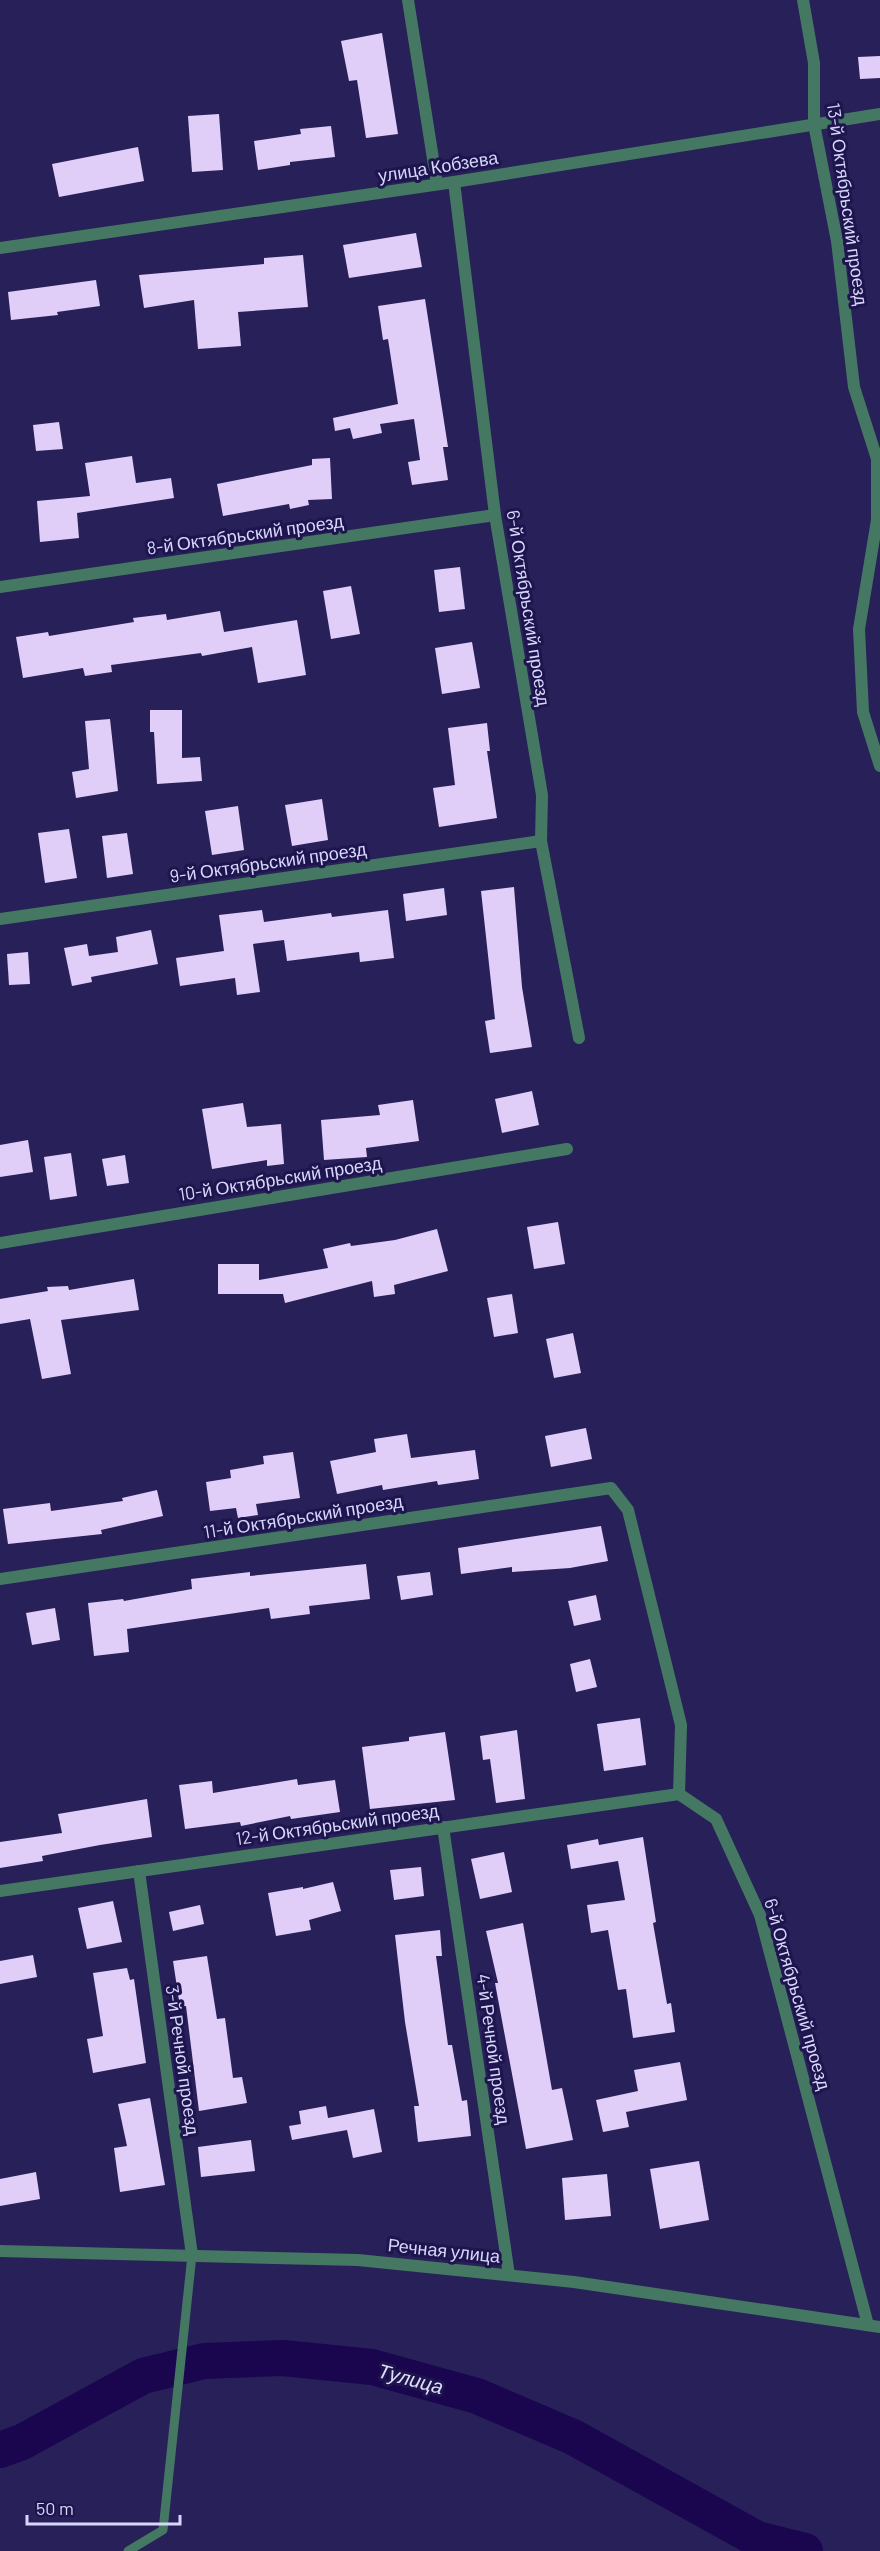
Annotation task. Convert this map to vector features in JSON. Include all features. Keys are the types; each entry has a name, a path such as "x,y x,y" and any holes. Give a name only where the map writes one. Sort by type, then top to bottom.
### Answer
{"street":[{"path":"408,0 437,184"},
{"name":"13-й Октябрьский проезд","path":"803,0 814,63 814,124 837,241 854,387 879,459 877,520 859,629 863,712 880,766"},
{"name":"улица Кобзева","path":"0,248 454,182 880,114"},
{"name":"6-й Октябрьский проезд","path":"454,182 495,515 542,795 541,841 579,1038"},
{"name":"8-й Октябрьский проезд","path":"0,587 495,515"},
{"name":"9-й Октябрьский проезд","path":"0,919 541,841"},
{"name":"10-й Октябрьский проезд","path":"0,1243 567,1149"},
{"name":"11-й Октябрьский проезд","path":"0,1580 611,1488 628,1510 681,1725 679,1794"},
{"name":"6-й Октябрьский проезд","path":"679,1794 716,1819 760,1915 874,2326"},
{"name":"12-й Октябрьский проезд","path":"0,1891 679,1794"},
{"name":"4-й Речной проезд","path":"443,1827 509,2275"},
{"name":"3-й Речной проезд","path":"139,1871 192,2255"},
{"name":"Речная улица","path":"0,2251 358,2260 573,2282 874,2326"}],"lane":[{"path":"129,2551 163,2530 170,2443 192,2255"}],"building":[{"path":"382,33 398,134 366,138 357,80 349,81 341,41"},
{"path":"880,56 880,78 860,79 858,57"},
{"path":"219,114 223,170 192,172 188,116"},
{"path":"331,126 335,157 290,162 290,165 258,170 254,141 301,134 300,129"},
{"path":"138,147 144,181 59,197 52,164"},
{"path":"416,233 422,267 349,278 343,245"},
{"path":"303,255 308,307 238,312 241,346 198,349 194,300 144,308 139,275 264,264 264,258"},
{"path":"96,280 100,306 57,312 58,315 11,320 8,292"},
{"path":"425,299 448,447 443,447 448,480 412,485 408,462 420,460 414,419 380,424 382,433 353,439 350,428 335,431 333,418 398,404 388,339 383,340 378,306"},
{"path":"59,422 63,449 36,451 33,425"},
{"path":"132,456 136,483 171,478 174,498 77,513 79,538 40,542 37,501 90,496 85,463"},
{"path":"330,458 332,499 308,500 309,505 290,509 289,504 223,516 217,484 312,465 312,459"},
{"path":"460,567 465,609 439,612 434,570"},
{"path":"351,586 360,634 331,639 323,591"},
{"path":"220,611 224,632 297,620 306,675 258,683 252,647 202,656 201,653 111,665 112,672 85,676 83,668 23,678 16,637 48,632 49,636 134,622 133,618 166,614 167,620"},
{"path":"472,642 480,688 442,694 435,648"},
{"path":"150,710 182,710 182,758 200,757 202,781 157,784 154,732 150,732"},
{"path":"110,719 118,791 76,798 72,772 89,769 85,721"},
{"path":"487,723 490,751 487,751 497,818 439,827 433,788 455,785 448,728"},
{"path":"322,799 328,840 292,846 285,805"},
{"path":"238,806 244,850 212,855 205,811"},
{"path":"69,829 77,878 45,883 38,833"},
{"path":"127,833 133,874 107,878 102,836"},
{"path":"514,887 522,987 532,1047 490,1053 485,1021 495,1019 481,891"},
{"path":"444,888 447,915 406,921 403,894"},
{"path":"262,910 264,922 331,913 332,917 388,910 394,958 360,962 359,952 287,961 284,940 253,944 260,992 237,995 235,978 180,986 176,958 224,951 219,915"},
{"path":"151,930 158,964 91,977 92,982 72,986 64,948 87,944 89,956 118,952 116,937"},
{"path":"28,952 30,984 9,985 7,954"},
{"path":"532,1091 539,1125 502,1133 495,1099"},
{"path":"413,1100 419,1141 366,1148 367,1157 324,1160 321,1120 380,1115 378,1105"},
{"path":"243,1103 247,1127 281,1124 284,1164 267,1166 267,1160 212,1169 202,1109"},
{"path":"28,1140 33,1172 0,1177 0,1145"},
{"path":"71,1153 77,1196 50,1200 44,1157"},
{"path":"125,1155 129,1183 107,1186 102,1159"},
{"path":"558,1222 565,1264 534,1269 527,1227"},
{"path":"437,1229 448,1271 394,1285 395,1294 374,1297 372,1281 285,1303 283,1294 218,1294 218,1264 259,1264 259,1280 328,1268 323,1249 350,1243 351,1246 395,1240"},
{"path":"134,1279 139,1310 61,1320 71,1374 42,1379 30,1319 0,1324 0,1299 48,1291 47,1287 68,1286 69,1290"},
{"path":"512,1294 518,1333 494,1337 487,1298"},
{"path":"573,1333 581,1373 554,1378 546,1339"},
{"path":"586,1428 592,1459 551,1467 545,1436"},
{"path":"407,1434 411,1458 475,1450 479,1479 438,1485 437,1481 383,1490 382,1485 337,1494 330,1461 376,1452 374,1439"},
{"path":"293,1452 300,1498 256,1504 258,1515 238,1518 236,1508 210,1511 206,1482 231,1478 230,1470 264,1464 263,1456"},
{"path":"157,1490 163,1516 101,1530 102,1534 8,1544 3,1509 50,1503 51,1511 123,1501 122,1498"},
{"path":"601,1526 608,1561 570,1568 512,1572 512,1567 461,1574 458,1548"},
{"path":"366,1564 370,1599 309,1606 310,1614 271,1619 269,1608 127,1629 129,1652 94,1656 88,1603 123,1599 124,1601 192,1589 191,1579 250,1572 250,1576"},
{"path":"430,1572 433,1595 401,1600 397,1576"},
{"path":"596,1595 601,1620 574,1626 568,1601"},
{"path":"55,1608 60,1640 32,1645 26,1613"},
{"path":"590,1659 597,1687 576,1692 570,1664"},
{"path":"640,1718 646,1765 604,1771 597,1724"},
{"path":"517,1730 525,1799 496,1803 490,1759 483,1760 480,1736"},
{"path":"445,1732 455,1800 370,1809 362,1747 409,1741 409,1737"},
{"path":"297,1779 298,1785 335,1780 340,1812 291,1819 290,1816 241,1826 240,1822 185,1829 179,1785 212,1781 213,1793"},
{"path":"147,1799 152,1837 42,1856 43,1861 0,1868 0,1842 62,1833 58,1814"},
{"path":"643,1837 656,1922 653,1923 667,2004 671,2003 675,2032 633,2038 626,1989 618,1990 608,1930 591,1933 587,1905 625,1900 618,1861 571,1869 567,1845 598,1839 599,1845"},
{"path":"504,1852 512,1892 480,1899 471,1859"},
{"path":"421,1867 424,1896 394,1900 390,1870"},
{"path":"333,1882 341,1911 309,1920 311,1930 276,1936 268,1893 303,1887 303,1889"},
{"path":"113,1901 122,1942 87,1949 78,1908"},
{"path":"200,1905 204,1924 173,1931 169,1912"},
{"path":"523,1923 552,2090 562,2088 573,2140 526,2149 495,1983 498,1983 486,1931"},
{"path":"440,1930 442,1956 436,1956 448,2045 452,2045 462,2101 467,2100 471,2136 418,2142 414,2106 419,2106 405,2022 395,1935"},
{"path":"33,1955 37,1977 0,1984 0,1961"},
{"path":"207,1956 217,2019 225,2018 233,2078 242,2077 247,2103 199,2111 186,2006 180,2007 173,1961"},
{"path":"127,1968 130,1980 134,1979 146,2063 93,2073 87,2039 103,2036 93,1973"},
{"path":"680,2062 687,2100 626,2112 629,2127 603,2132 596,2100 638,2091 634,2070"},
{"path":"150,2098 165,2185 120,2192 114,2148 127,2146 118,2104"},
{"path":"326,2106 328,2118 374,2109 382,2152 353,2158 347,2130 292,2140 289,2126 301,2124 299,2111"},
{"path":"251,2140 255,2171 201,2177 198,2147"},
{"path":"699,2161 709,2220 660,2229 650,2169"},
{"path":"36,2172 40,2199 0,2206 0,2179"},
{"path":"607,2174 611,2216 565,2220 562,2178"}],"waterway":[{"name":"Тулица","path":"0,2450 22,2442 143,2376 204,2361 283,2358 372,2367 477,2396 573,2437 757,2539 805,2551"}]}
